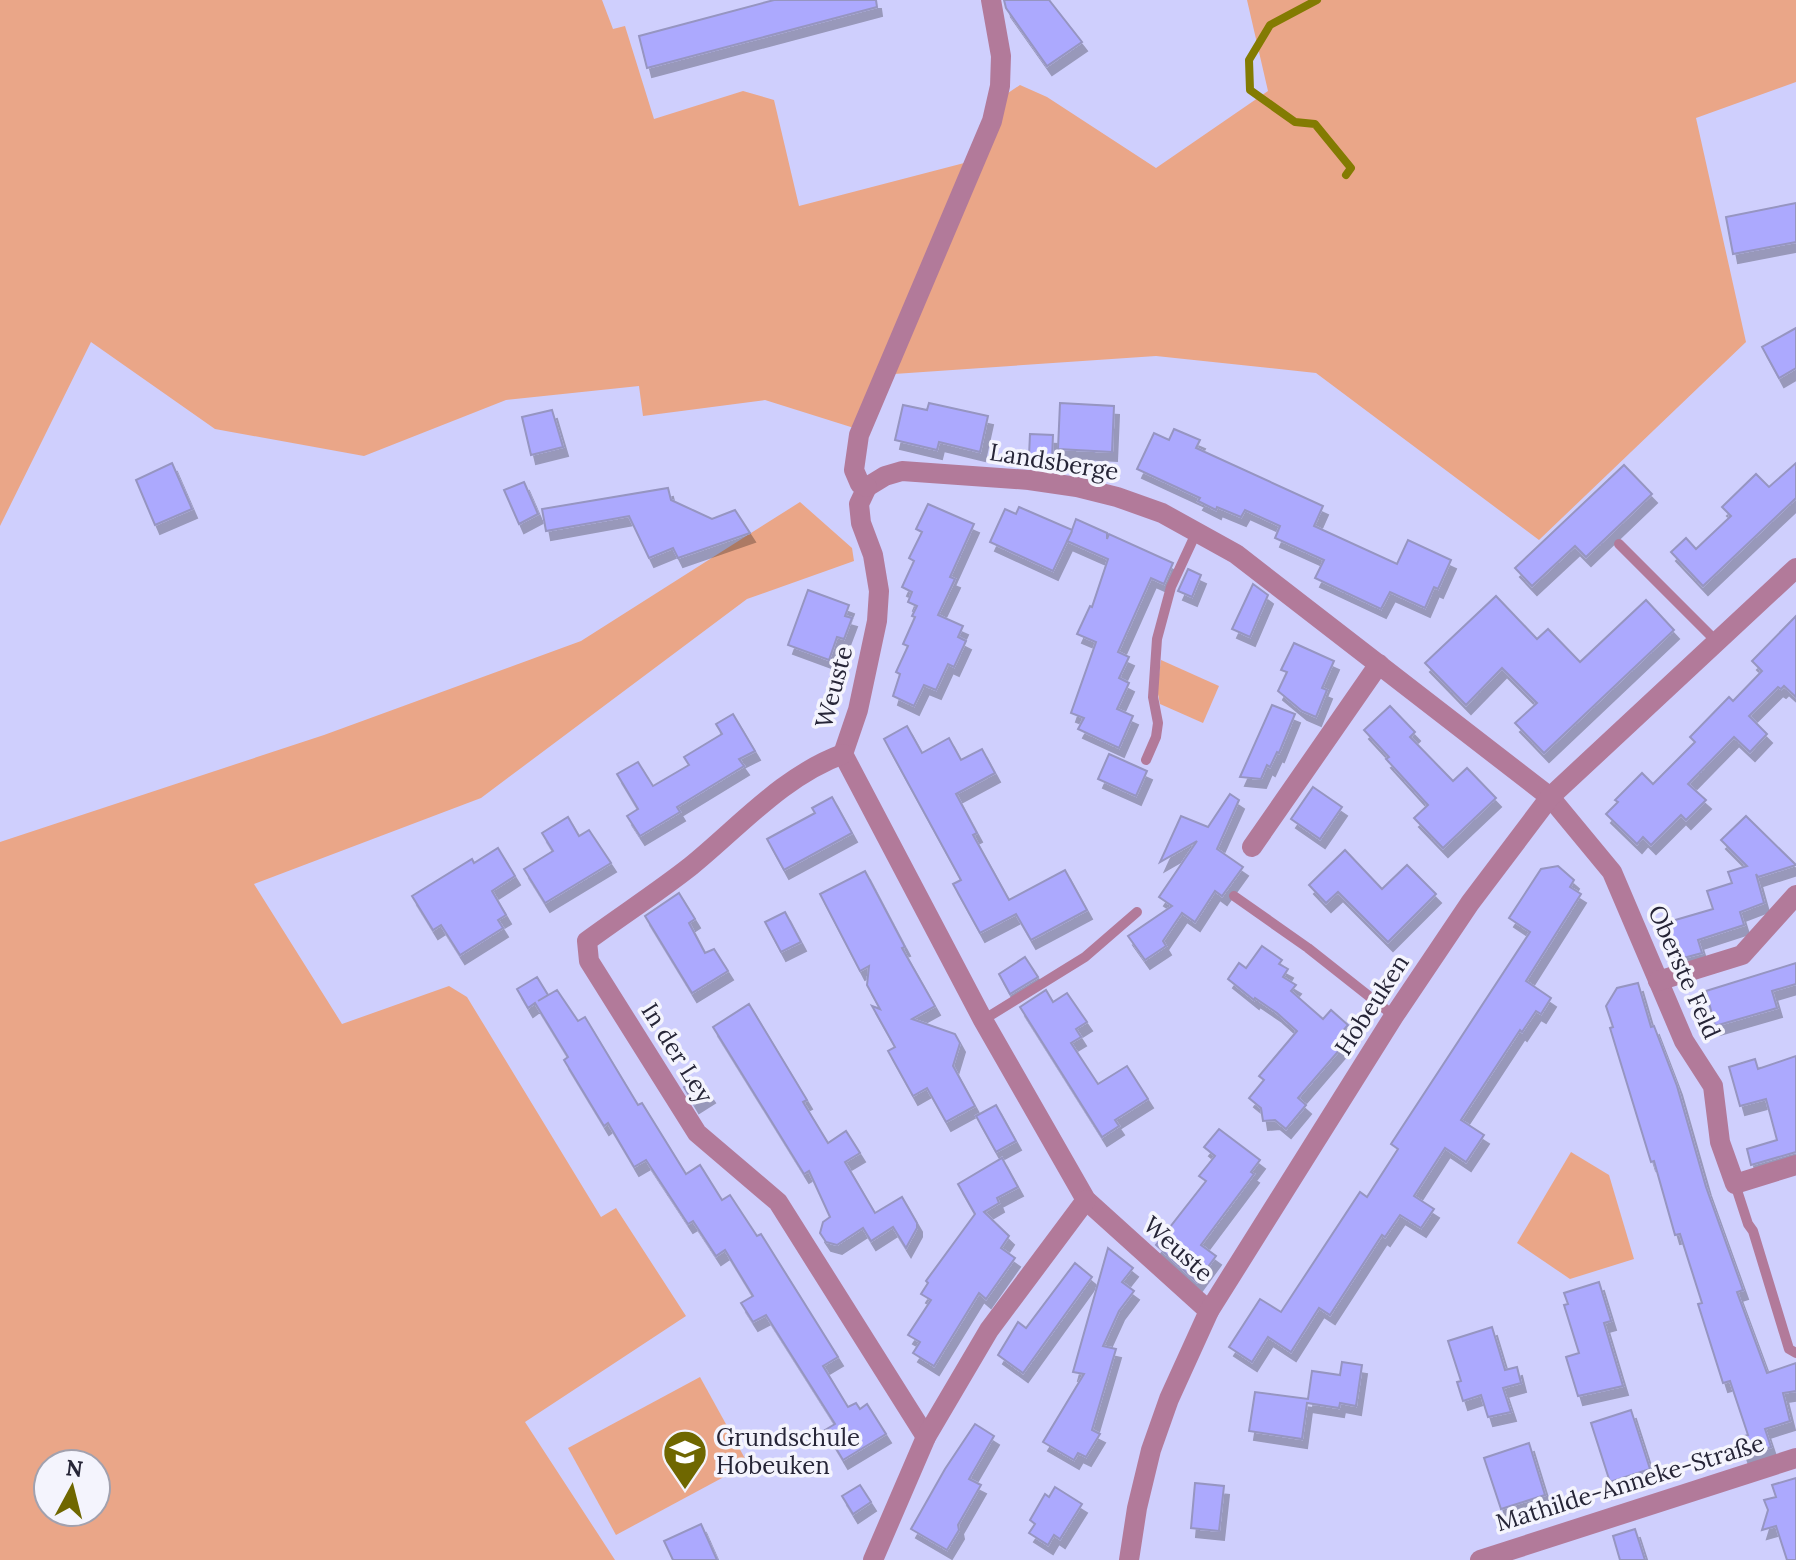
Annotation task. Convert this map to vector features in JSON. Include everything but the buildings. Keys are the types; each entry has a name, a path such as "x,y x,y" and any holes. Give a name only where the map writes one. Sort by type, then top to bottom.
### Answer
{"street":[{"name":"Weuste","path":"991,0 1001,56 1000,86 992,121 859,435 854,470 860,484 867,487 859,504 861,523 873,555 877,579 877,621 858,710 843,754 983,1020 1086,1200 1209,1311"},
{"name":"Landsberge","path":"867,487 885,476 902,471 1029,480 1117,497 1162,513 1236,554 1550,797"},
{"name":"Hobeuken","path":"1129,1560 1151,1450 1169,1399 1209,1311 1394,1016 1470,903 1550,797 1796,568"},
{"path":"1252,847 1379,664"},
{"name":"In der Ley","path":"843,754 796,776 689,867 587,941 589,961 697,1133 778,1202 926,1437"},
{"name":"Oberste Feld","path":"1550,797 1612,872 1684,1041 1713,1086 1720,1142 1735,1184"},
{"path":"1658,981 1742,955 1796,895"},
{"path":"1735,1184 1796,1165"},
{"path":"873,1560 926,1437 989,1330 1086,1200"},
{"name":"Mathilde-Anneke-Straße","path":"1480,1560 1796,1458"}],"lane":[{"path":"1146,760 1156,737 1158,723 1153,697 1157,639 1171,587 1197,531"},
{"path":"1619,544 1717,642"},
{"path":"1234,896 1308,948 1394,1016"},
{"path":"983,1020 1085,957 1137,912"},
{"path":"1735,1184 1753,1231 1789,1349 1796,1353"}],"shaded area":[{"path":"0,0 602,0 613,29 625,26 654,119 743,91 774,100 799,206 968,162 854,428 765,400 643,416 639,386 506,400 364,456 215,429 91,342 0,526"},
{"path":"1247,0 1796,0 1796,82 1696,118 1746,342 1539,540 1316,373 1156,356 894,374 1005,95 1020,85 1047,97 1156,168 1268,91"},
{"path":"800,502 852,548 854,561 747,599 481,798 254,884 342,1024 449,986 467,997 601,1217 616,1208 686,1316 525,1422 615,1560 0,1560 0,842 324,735 581,641"},
{"path":"1161,660 1219,686 1203,723 1160,704 1157,689"},
{"path":"1571,1152 1609,1175 1634,1259 1570,1279 1517,1243"},
{"path":"700,1377 748,1464 616,1535 568,1448"}],"waterway":[{"path":"1317,0 1270,25 1249,60 1250,90 1295,122 1315,124 1351,168 1346,175"}],"place":[{"name":"Grundschule Hobeuken","path":"685,1491"}]}
